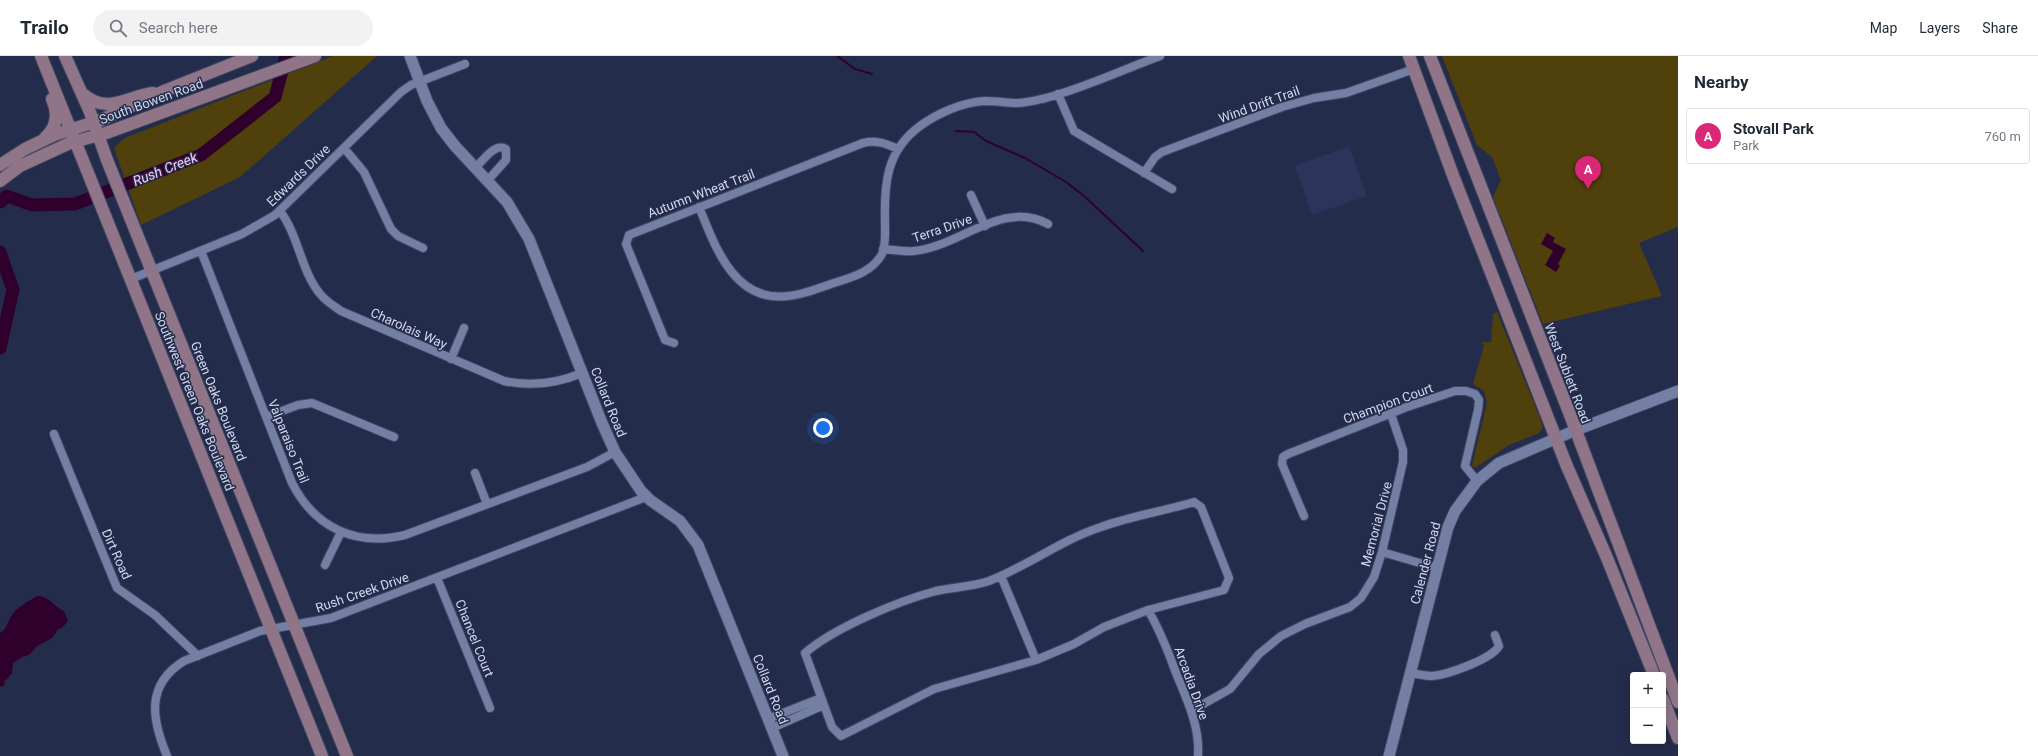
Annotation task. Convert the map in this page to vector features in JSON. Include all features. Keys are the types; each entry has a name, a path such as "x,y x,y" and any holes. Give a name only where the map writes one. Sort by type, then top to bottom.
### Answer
{"main road":[{"path":"37,56 56,114 52,132 42,141"},
{"name":"Southwest Green Oaks Boulevard","path":"41,56 72,129 322,756"},
{"name":"Green Oaks Boulevard","path":"65,56 94,122 107,160 347,756"},
{"name":"South Bowen Road","path":"0,165 42,141 140,104 164,91 252,56"},
{"name":"South Bowen Road","path":"0,181 34,158 228,89 315,56"},
{"path":"1408,56 1414,68 1452,172 1556,438 1653,672"},
{"name":"West Sublett Road","path":"1430,56 1576,430 1678,702"},
{"path":"204,75 211,94"},
{"path":"82,94 96,104 104,105 116,104 136,96 164,91"},
{"path":"1669,705 1678,738"}],"street":[{"name":"Collard Road","path":"410,56 441,128 508,202 529,239 615,452 646,497 675,517 696,542 710,571 783,756"},
{"path":"698,207 714,243 730,271 749,288 760,294 772,297 802,294 854,276 877,262 883,249 885,238 885,184 890,166 898,149 905,140 929,120 964,104 986,101 1019,104 1058,94 1160,56"},
{"name":"Edwards Drive","path":"131,279 248,231 280,211 397,95 420,81 465,64"},
{"name":"Wind Drift Trail","path":"1144,173 1155,158 1162,152 1282,107 1314,98 1346,93 1414,68"},
{"path":"1058,94 1074,131 1172,189"},
{"name":"Autumn Wheat Trail","path":"674,343 665,340 626,244 628,235 863,143 873,141 886,143 898,149"},
{"path":"476,168 496,148 502,147 506,149 506,160 488,180"},
{"path":"344,148 364,172 391,230 398,236 423,248"},
{"name":"Terra Drive","path":"971,194 985,226"},
{"name":"Charolais Way","path":"280,211 291,229 314,283 327,301 341,311 494,378 521,384 554,382 582,373"},
{"name":"Terra Drive","path":"883,249 914,251 931,247 1007,217 1023,215 1037,218 1048,224"},
{"name":"Valparaiso Trail","path":"201,251 292,483 303,501 322,520 341,532 365,538 398,537 587,467 615,452"},
{"path":"451,359 464,328"},
{"name":"Calender Road","path":"1389,756 1448,527 1456,511 1477,482 1499,463 1556,438 1678,390"},
{"name":"Champion Court","path":"1304,516 1282,464 1283,457 1391,414 1455,392 1466,391 1475,394 1479,400 1465,466 1477,482"},
{"path":"266,417 303,404 312,403 394,437"},
{"name":"Memorial Drive","path":"1191,711 1230,689 1260,654 1281,636 1304,624 1350,607 1361,598 1374,577 1382,552 1403,462 1403,450 1391,414"},
{"name":"Dirt Road","path":"54,434 117,588 155,615 198,656"},
{"path":"475,473 487,504"},
{"name":"Rush Creek Drive","path":"167,756 158,734 155,719 155,705 158,691 174,668 198,656 254,633 331,618 646,497"},
{"path":"1194,502 1201,507 1230,578 1224,590 1148,610 1104,627 1074,644 1036,660 934,689 841,736 832,727 805,653 814,645 877,612 935,592 987,581 1001,576 1062,543 1101,526 1194,502"},
{"path":"325,565 341,532"},
{"path":"1382,552 1438,568"},
{"path":"1001,576 1036,660"},
{"name":"Chancel Court","path":"437,578 490,708"},
{"name":"Arcadia Drive","path":"1148,610 1164,642 1191,711 1196,728 1198,756"},
{"path":"1411,673 1431,676 1441,675 1491,655 1499,646 1495,635"},
{"path":"770,723 822,701"}],"shaded area":[{"path":"333,56 377,56 240,177 141,225 114,148 125,138"},
{"path":"1442,56 1678,56 1678,227 1639,243 1662,296 1543,324 1493,197 1501,180 1492,157 1477,145"},
{"path":"1349,146 1367,196 1312,215 1295,166"},
{"path":"1547,233 1555,238 1553,242 1566,249 1558,264 1560,266 1556,272 1545,265 1553,251 1541,244"},
{"path":"1497,312 1542,423 1542,429 1539,433 1509,445 1475,468 1472,466 1487,403 1484,391 1473,384 1484,346 1481,342 1491,342 1493,314"},
{"path":"37,596 48,599 64,611 68,621 61,629 59,628 52,638 37,646 29,655 22,657 13,663 12,673 4,682 5,685 0,687 0,633 17,609"}],"waterway":[{"name":"Rush Creek","path":"0,202 7,196 32,205 75,204 201,155 275,97 286,56"},
{"path":"837,56 855,69 872,74"},
{"path":"956,131 974,132 986,141 1025,158 1066,182 1084,196 1143,251"},
{"name":"Rush Creek","path":"0,252 13,290 0,348"}],"place":[{"name":"Stovall Park","path":"1588,189"}]}
